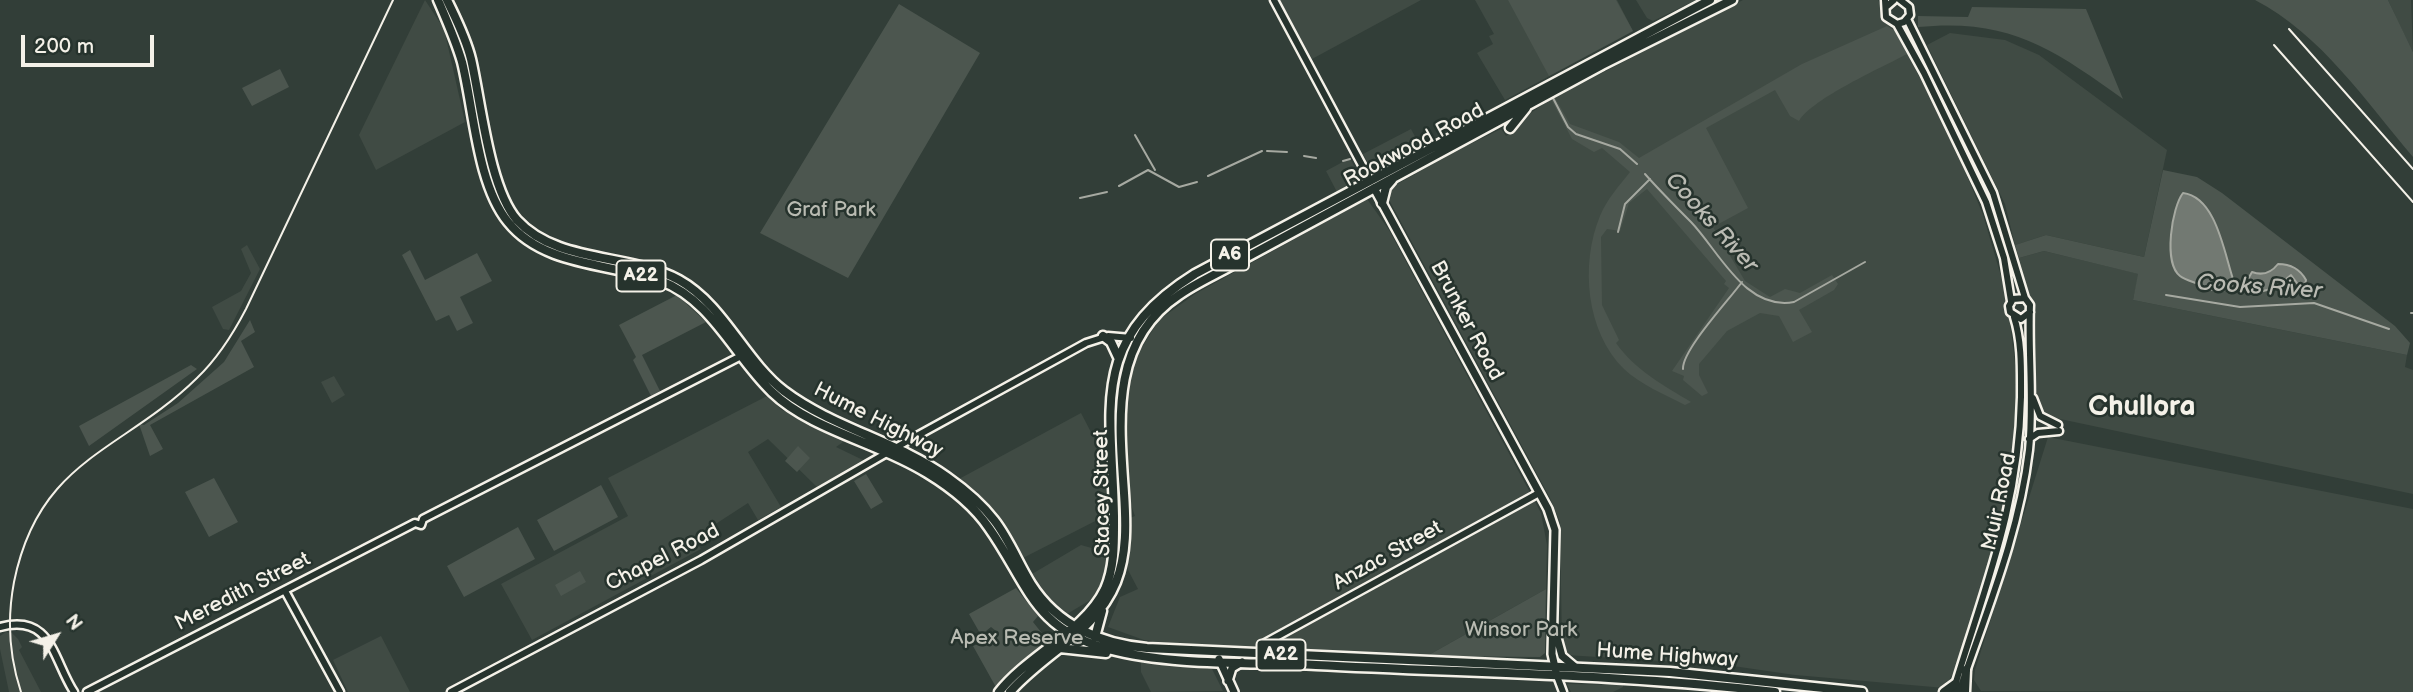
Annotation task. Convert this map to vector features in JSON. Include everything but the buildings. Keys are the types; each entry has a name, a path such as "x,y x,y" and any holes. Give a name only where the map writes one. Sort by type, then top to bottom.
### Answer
{"highway":[{"name":"Hume Highway","path":"438,0 459,51 492,196 508,222 524,237 558,256 641,276 677,288 698,305 741,356 777,391 810,416 932,467 975,500 999,527 1038,593 1074,631 1104,648 1140,655 1259,654 1694,673 1862,692"},
{"name":"Hume Highway","path":"447,0 471,57 503,198 518,221 559,246 647,268 692,288 777,391"},
{"name":"Rookwood Road","path":"1139,336 1157,312 1180,293 1372,184 1710,0"},
{"name":"Rookwood Road","path":"1126,338 1146,310 1177,285 1372,184 1394,177 1732,0"},
{"path":"1510,128 1528,105"},
{"path":"1382,203 1386,187 1394,177"},
{"name":"Stacey Street","path":"999,692 1020,668 1074,631 1104,605 1116,581 1124,554 1120,394 1131,352 1139,336"},
{"path":"1103,337 1114,346 1118,357"},
{"name":"Stacey Street","path":"1010,692 1059,648 1099,600 1113,563 1110,400 1118,357 1126,338"},
{"path":"1095,637 1104,605"},
{"name":"Hume Highway","path":"1074,631 1133,647 1219,656 1242,662 1708,684 1775,692"},
{"path":"1059,648 1140,655"},
{"path":"1965,692 1966,670"},
{"path":"1944,692 1955,689"}],"main road":[{"name":"Brunker Road","path":"1372,184 1539,493 1555,530 1553,616 1554,666 1557,676"},
{"path":"1553,616 1562,656 1565,662 1576,667"},
{"path":"1219,656 1234,692"},
{"path":"1228,681 1232,668 1242,662"}],"street":[{"name":"Brunker Road","path":"1274,0 1372,184"},
{"path":"1895,0 1886,4 1886,17 1898,26 1908,42 1986,202 2004,258 2011,301 2009,309 2014,317 2021,318 2030,312 2030,305 2025,298 1993,193 1908,19 1909,6 1900,0"},
{"path":"1898,26 1908,19"},
{"path":"2011,301 2016,297 2025,298"},
{"name":"Muir Road","path":"1955,689 1966,670 2015,529 2029,439 2030,312"},
{"name":"Muir Road","path":"1955,689 2006,526 2015,477 2021,390 2014,317"},
{"path":"894,450 1103,337 1139,336"},
{"name":"Meredith Street","path":"87,692 415,523 416,517 423,519 741,356"},
{"path":"2029,439 2038,433 2059,428 2038,414 2031,390"},
{"name":"Chapel Road","path":"451,692 701,560 894,450"},
{"name":"Anzac Street","path":"1259,654 1265,643 1539,493"},
{"path":"285,591 340,692"},
{"path":"0,627 24,625 42,633 52,644 74,692"},
{"path":"1557,676 1563,692"}],"shaded area":[{"path":"425,0 444,29 465,122 376,170 359,135"},
{"path":"1280,0 1421,0 1312,59"},
{"path":"1475,0 1617,0 1633,31 1505,100 1477,53 1493,44 1489,36 1494,34"},
{"path":"1636,0 1696,0 1653,21 1647,18"},
{"path":"1743,0 1878,0 1950,134 1983,215 2006,293 2017,378 2014,456 2001,531 1960,660 1945,688 1795,675 1726,665 1566,655 1562,648 1560,522 1550,498 1388,198 1394,186 1454,152 1501,129 1506,136 1517,129 1525,117 1548,101"},
{"path":"2388,0 2411,0 2413,52 2402,30"},
{"path":"1950,33 2005,40 2039,55 2167,150 2144,257 2046,235 2015,245 2005,204 1927,45"},
{"path":"1411,129 1420,146 1372,170 1363,154"},
{"path":"1350,158 1361,180 1337,192 1326,171"},
{"path":"1367,199 1389,230 1541,513 1547,545 1546,589 1427,656 1167,643 1144,640 1108,627 1120,597 1138,589 1127,568 1130,518 1135,516 1129,499 1126,401 1134,360 1159,320 1195,294"},
{"path":"247,245 260,269 229,330 223,329 212,307 241,291 251,273 241,249"},
{"path":"2044,251 2139,274 2133,300 2407,355 2405,367 2413,370 2413,494 2046,416 2036,400 2034,319 2019,258"},
{"path":"334,376 345,395 332,403 321,382"},
{"path":"767,396 782,410 846,440 836,447 863,460 817,487 768,439 748,452 781,507 758,520 748,503 694,538 701,549 532,640 501,584 628,516 608,478"},
{"path":"1081,413 1106,461 1107,515 1023,558 1003,523 977,492 959,479"},
{"path":"2048,437 2413,509 2413,692 1981,691 1974,680 1975,670"},
{"path":"1081,545 1095,549 1109,545 1105,572 1097,596 1067,614 1048,596 1032,574"},
{"path":"6,632 12,633 18,639 22,647 19,650 41,692 9,692 0,649 0,636"},
{"path":"381,636 410,692 348,692 333,660"},
{"path":"1141,662 1211,667 1223,691 1151,692 1141,672"},
{"path":"1567,684 1623,687 1613,692 1571,692"}],"green space":[{"path":"1508,0 1616,0 1633,31 1549,76"},
{"path":"2255,0 2388,0 2413,52 2413,157 2322,50 2279,14"},
{"name":"Graf Park","path":"899,4 980,53 848,278 760,233"},
{"path":"1972,7 2086,9 2123,99 2074,65 2028,40 1978,27 1918,27 1918,16 1968,17"},
{"path":"1887,26 1895,31 1907,54 1832,93 1799,121 1790,116 1775,90 1706,128 1748,208 1713,227 1745,281 1770,297 1785,289 1800,293 1832,275 1838,284 1834,290 1799,310 1812,332 1793,342 1779,316 1760,313 1727,331 1699,364 1699,375 1708,393 1702,396 1683,380 1684,376 1672,371 1729,288 1724,284 1726,281 1647,189 1629,203 1620,231 1607,229 1601,237 1602,305 1619,340 1616,343 1624,353 1650,376 1691,402 1685,405 1638,380 1611,354 1601,336 1590,297 1589,276 1590,255 1600,216 1630,172 1602,148 1594,152 1572,139 1551,99 1555,98 1570,124 1619,142 1639,158 1802,64"},
{"path":"280,69 289,87 252,106 242,88"},
{"path":"2163,170 2197,177 2222,193 2395,326 2410,343 2407,355 2133,300 2138,274 2044,251 2019,258 2015,245 2046,235 2144,257"},
{"path":"410,250 425,280 477,253 492,281 460,297 473,323 457,331 449,315 436,321 402,255"},
{"path":"677,295 706,322 642,355 660,391 651,396 633,360 636,357 619,325"},
{"path":"250,320 255,332 241,341 254,367 150,425 163,449 150,456 139,424 144,425 178,403 224,362"},
{"path":"191,365 197,369 89,446 79,426"},
{"path":"798,446 810,458 797,472 785,461"},
{"path":"866,474 883,502 871,509 854,481"},
{"path":"214,478 238,522 209,537 185,492"},
{"path":"601,485 618,517 554,551 537,520"},
{"path":"518,527 535,559 464,597 447,566"},
{"path":"580,571 586,582 561,596 555,585"},
{"name":"Apex Reserve","path":"1016,588 1038,616 1033,622 1049,642 997,689 973,646 994,637 996,631 991,627 981,635 969,614"},
{"name":"Winsor Park","path":"1546,589 1545,653 1540,657 1427,656"}],"water":[{"path":"2183,193 2203,204 2217,227 2233,279 2231,287 2227,289 2212,290 2180,276 2175,269 2171,235"},
{"path":"2278,264 2298,270 2306,280 2305,284 2299,286 2291,275 2275,288 2259,292 2248,279 2252,272 2267,273"}],"waterway":[{"name":"Cooks River","path":"1553,98 1568,127 1576,134 1620,149 1637,164"},
{"path":"1135,135 1155,170"},
{"path":"1208,176 1262,151"},
{"path":"1267,151 1287,152"},
{"path":"1304,156 1316,158"},
{"path":"1343,161 1350,159"},
{"path":"1119,186 1148,170 1179,187 1197,182"},
{"name":"Cooks River","path":"1645,174 1691,222 1735,276 1761,297 1777,302 1794,302 1865,262"},
{"path":"1618,232 1625,204 1650,179"},
{"path":"1080,198 1107,192"},
{"path":"1683,369 1698,338 1742,282"},
{"name":"Cooks River","path":"2166,295 2240,307 2314,303 2389,329"}],"railway":[{"path":"21,692 12,651 12,596 26,541 43,508 63,482 87,461 169,403 197,378 225,345 246,309 393,0"},
{"path":"2289,29 2413,169"},
{"path":"2274,45 2413,202"}],"district":[{"name":"Chullora","path":"2142,408"}]}
